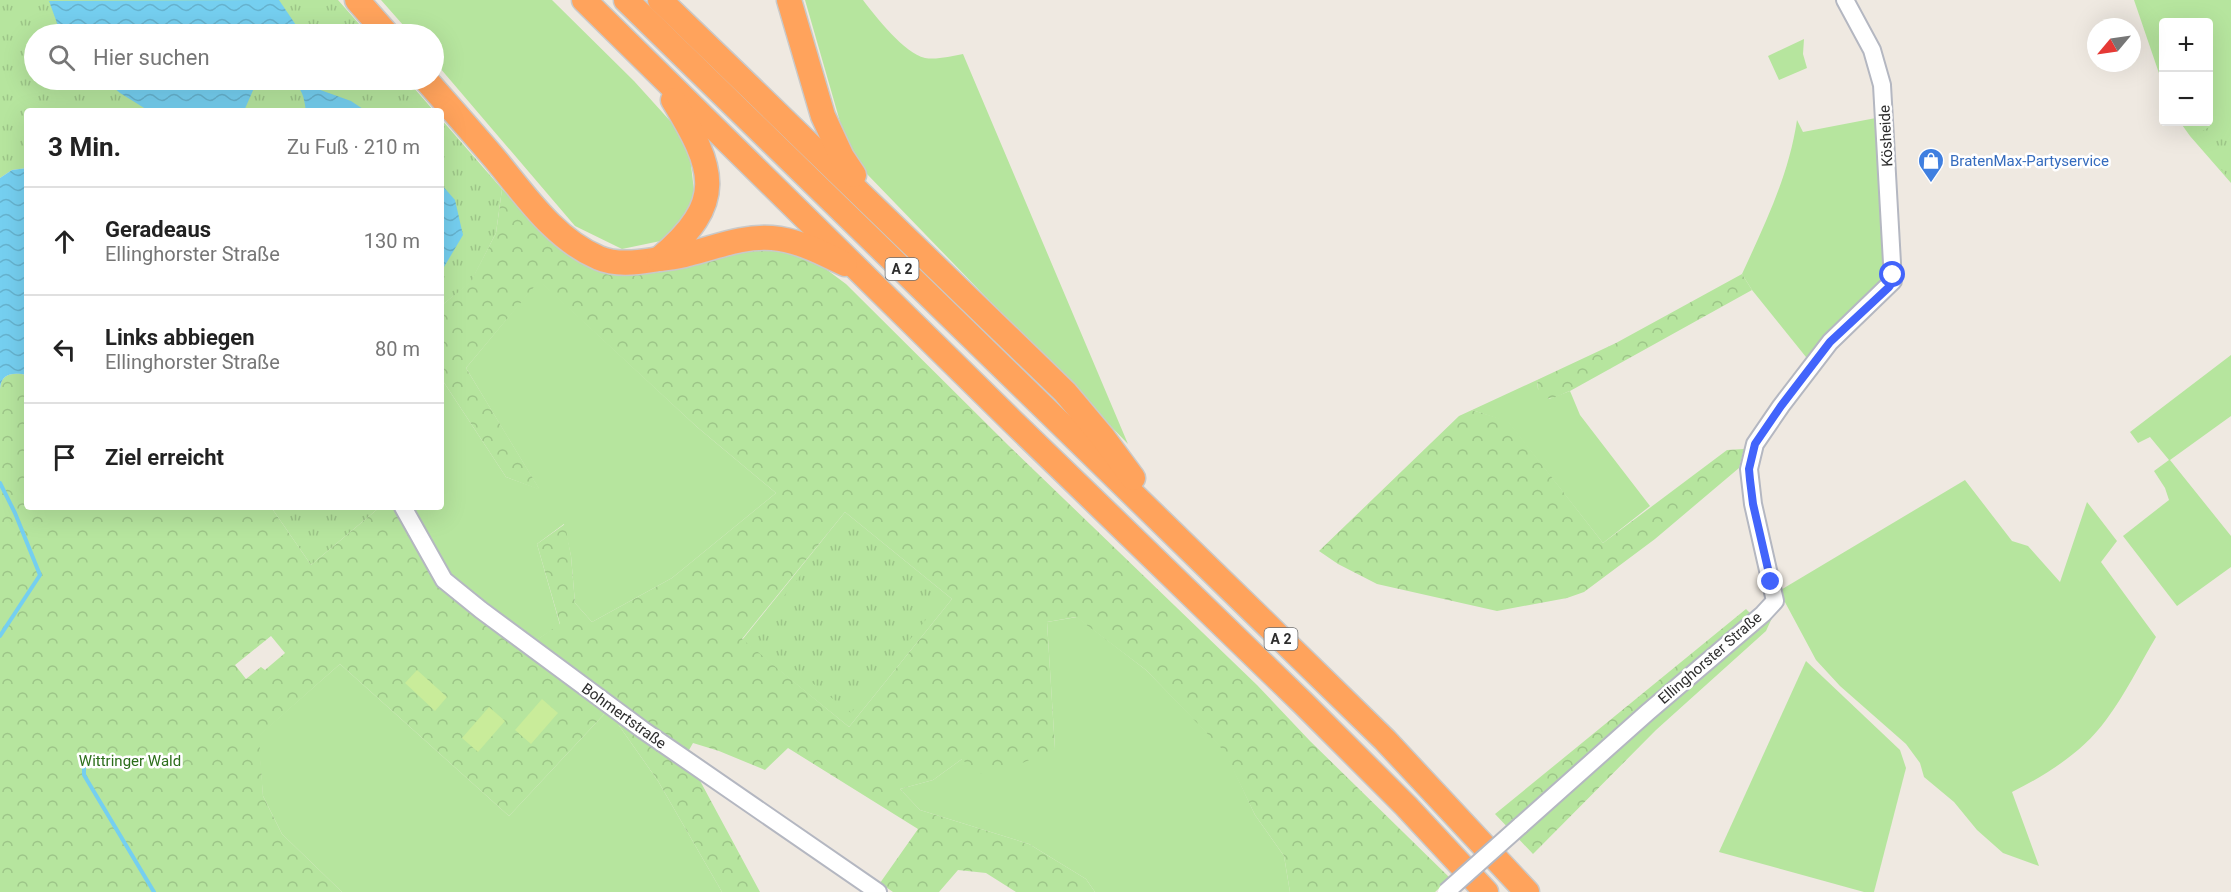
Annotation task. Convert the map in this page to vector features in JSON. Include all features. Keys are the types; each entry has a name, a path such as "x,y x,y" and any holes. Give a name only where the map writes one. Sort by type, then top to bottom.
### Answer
{"highway":[{"path":"357,0 378,24"},
{"name":"A 2","path":"584,0 1012,421 1304,703 1406,806 1486,892"},
{"name":"A 2","path":"626,0 1385,740 1527,892"},
{"path":"660,0 1065,392 1102,436 1177,538"},
{"path":"789,0 823,116 842,157 879,211"},
{"path":"652,68 695,138 706,163 707,184 704,203 695,223 680,241 659,259"},
{"path":"435,90 560,233 583,250 602,259 624,263 659,259 686,255 733,240 771,238 808,247 863,273"}],"street":[{"name":"Kösheide","path":"1845,0 1872,50 1882,85 1893,281"},
{"name":"Ellinghorster Straße","path":"1446,892 1775,601 1753,504 1749,469 1755,444 1830,342 1893,281"},
{"name":"Bohmertstraße","path":"405,510 444,579 481,610 643,730 878,892"}],"green space":[{"path":"0,0 338,0 359,24 24,24 24,90 416,90 431,108 24,108 24,168 12,170 0,178"},
{"path":"381,0 552,0 634,81 672,123 690,157 696,207 670,239 622,249 575,226 444,73 444,24 402,24"},
{"path":"805,0 863,0 891,34 917,55 934,58 963,54 1128,444 866,173 854,157 845,139"},
{"path":"2134,0 2231,0 2231,183 2183,126 2213,126 2213,18 2159,18 2159,73"},
{"path":"1804,39 1803,54 1807,68 1779,80 1768,56"},
{"path":"2231,115 2231,181 2193,136"},
{"path":"1881,117 1887,279 1810,362 1752,290 1742,274 1782,180 1797,120 1803,132"},
{"path":"444,122 502,189 496,233 471,282 444,304"},
{"name":"Wittringer Wald","path":"502,189 556,245 584,263 771,247 807,255 846,284 1009,446 1257,685 1310,741 1450,878 1435,892 1290,892 1284,856 1255,815 1224,751 1146,670 1076,617 1047,622 1055,749 1013,767 977,774 962,759 933,780 900,789 920,810 1029,844 1086,879 1095,892 1016,892 986,873 958,870 939,892 893,892 880,883 918,829 788,748 765,770 693,743 689,750 746,791 698,777 760,892 722,892 658,781 608,710 509,816 340,664 259,736 263,796 282,834 342,892 0,892 0,389 5,377 24,375 24,510 273,510 311,565 376,510 405,510 444,579 529,645 560,624 537,544 565,524 571,556 575,603 592,622 672,578 776,493 697,427 539,281 466,368 540,490 506,477 444,383 444,304 471,281 496,233","holes":["845,512 952,599 849,727 742,639","271,636 285,653 265,670 261,667 246,679 235,665"]},
{"path":"1742,274 1752,290 1570,391 1550,398 1539,395 1537,380 1616,343"},
{"path":"539,280 697,427 776,493 672,578 592,622 575,603 571,556 564,524 537,544 560,625 529,645 444,580 405,510 444,510 444,383 506,477 539,489 466,368"},
{"path":"2231,355 2231,416 2170,460 2231,536 2231,567 2177,606 2123,536 2169,500 2165,488 2154,471 2169,460 2150,437 2138,443 2130,432"},
{"path":"1537,380 1538,389 1549,399 1570,391 1580,415 1650,506 1603,543 1508,422 1472,410"},
{"path":"1472,410 1508,421 1603,543 1727,450 1744,449 1739,468 1655,539 1584,592 1567,598 1497,611 1377,584 1338,564 1319,551 1459,416"},
{"path":"1965,480 2012,541 2028,546 2060,582 2087,502 2117,541 2101,562 2156,637 2120,700 2097,732 2063,762 2012,792 2039,866 2003,853 1977,830 1954,802 1924,777 1920,763 1906,744 1840,686 1816,660 1779,591"},
{"path":"273,510 376,510 311,565"},
{"path":"845,512 952,599 849,727 742,640"},
{"path":"847,517 944,597 851,713 752,636"},
{"path":"1746,609 1758,621 1770,616 1772,618 1766,631 1656,730 1533,854 1495,814"},
{"path":"1077,617 1146,670 1225,751 1255,815 1284,856 1290,892 1095,892 1086,879 1029,844 920,810 900,789 933,780 962,759 1055,749 1047,622"},
{"path":"1806,661 1900,750 1906,768 1874,892 1864,892 1719,852"},
{"path":"340,664 509,816 608,710 658,781 722,892 342,892 282,834 263,796 258,736"},
{"path":"417,670 447,697 435,711 405,683"},
{"path":"542,699 558,713 531,744 515,730"},
{"path":"489,707 505,721 478,752 462,738"}],"water":[{"path":"279,0 295,24 57,24 49,1"},
{"path":"117,90 253,90 245,108 144,108"},
{"path":"300,90 320,90 351,101 362,108 305,108"},
{"path":"24,168 24,375 5,377 0,389 0,178 12,170"},
{"path":"444,187 455,200 463,235 444,267"}],"waterway":[{"path":"0,483 40,575 0,636"},
{"path":"92,761 84,767 84,775 154,892"}],"place":[{"name":"BratenMax-Partyservice","path":"1931,184"}],"route":[{"path":"1771,582 1753,504 1750,480 1749,469 1755,444 1830,342 1889,287 1893,281 1893,275"}]}
